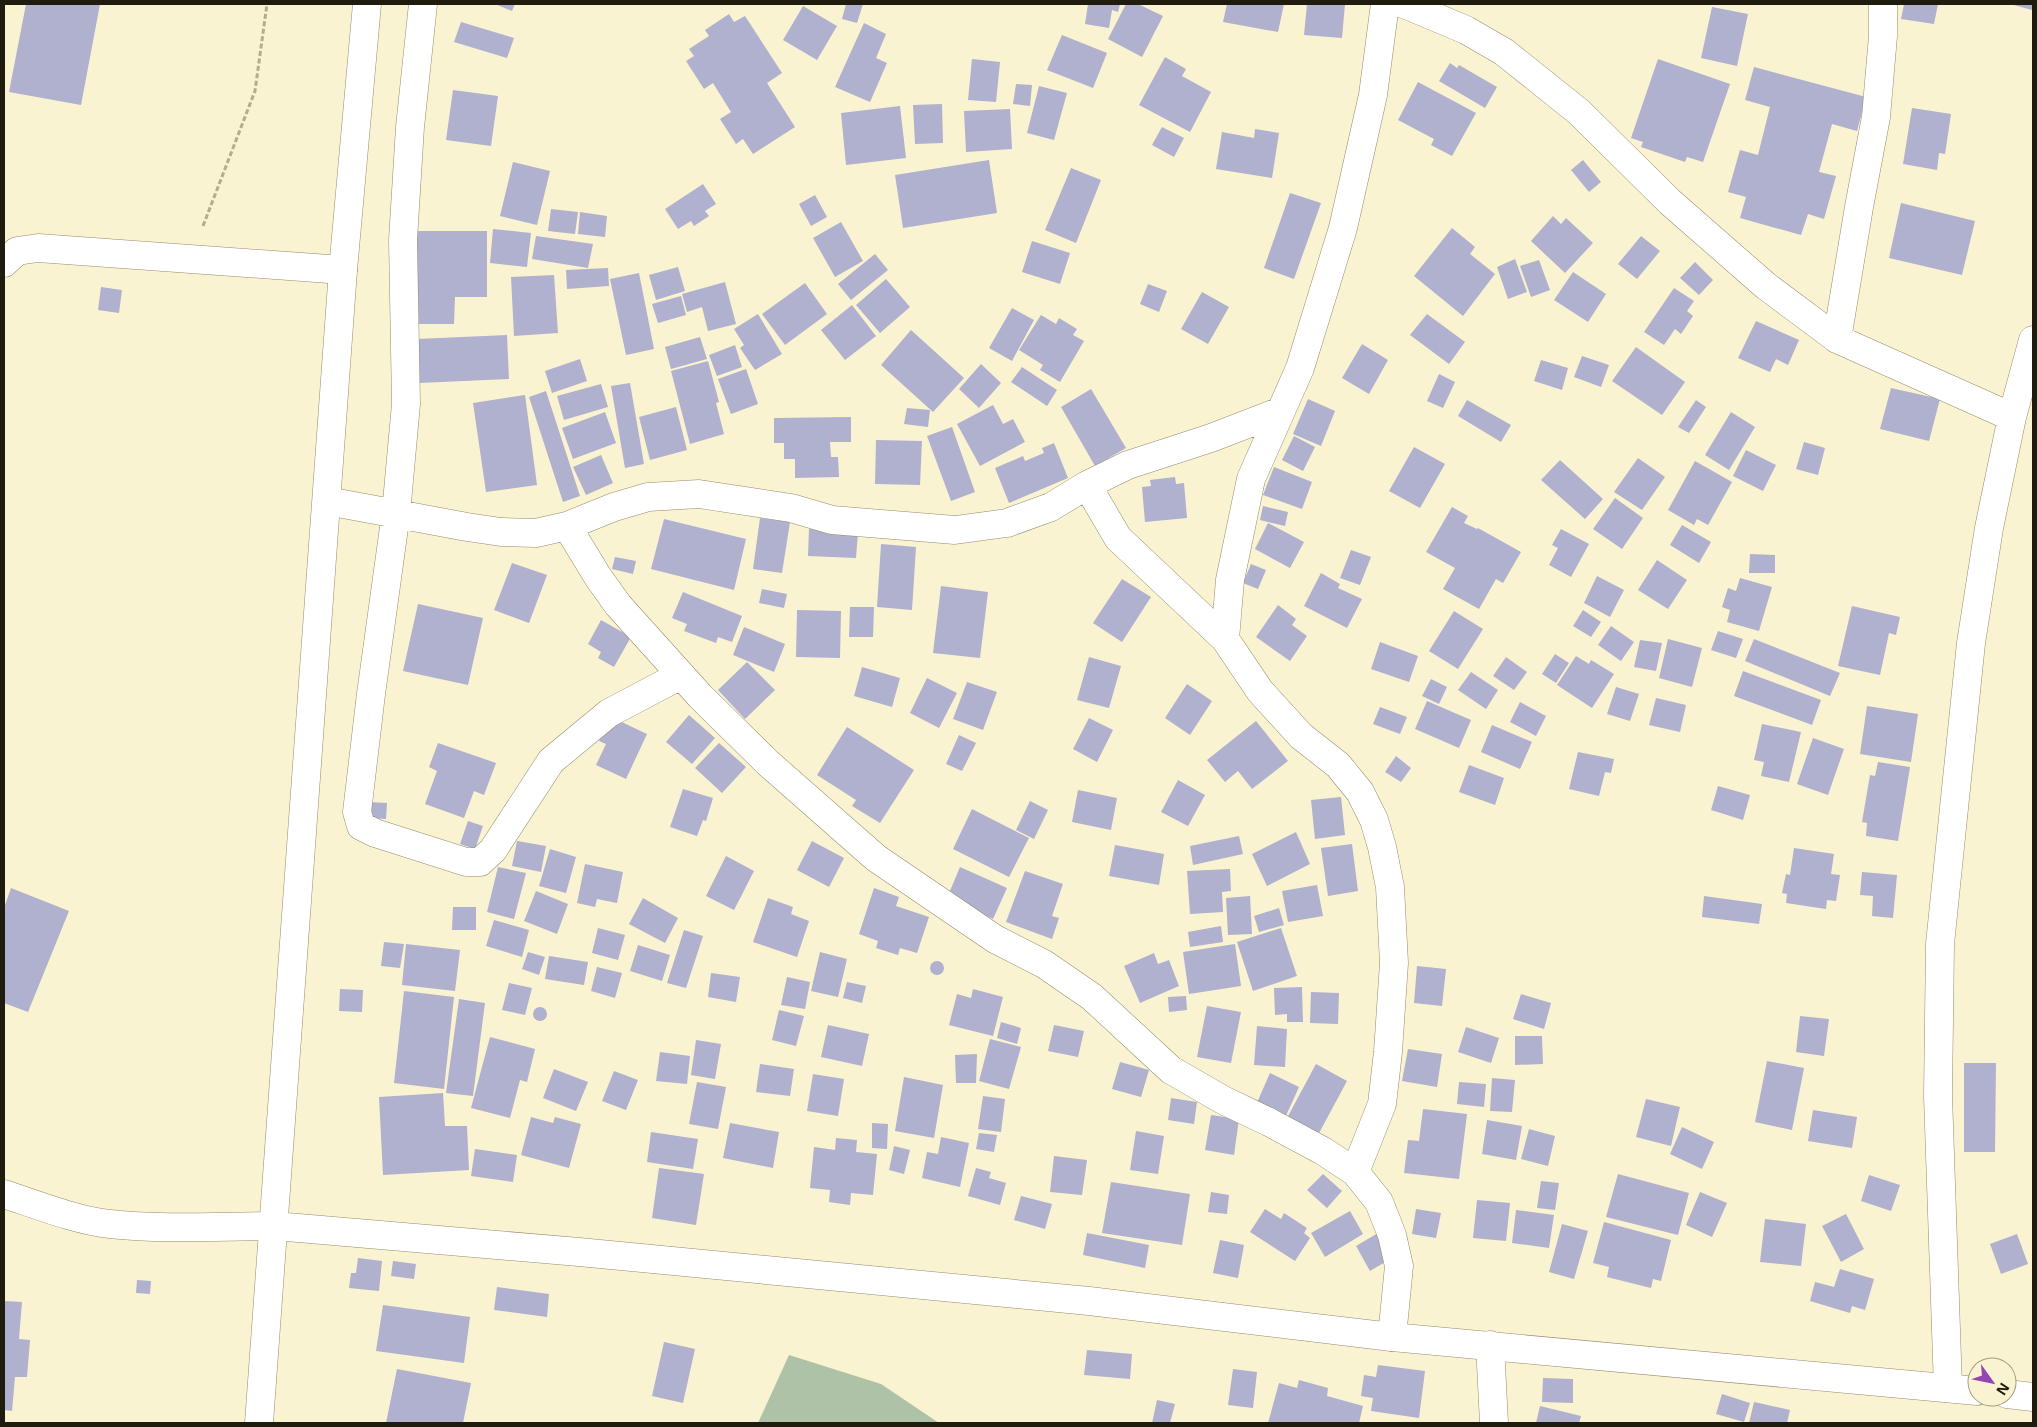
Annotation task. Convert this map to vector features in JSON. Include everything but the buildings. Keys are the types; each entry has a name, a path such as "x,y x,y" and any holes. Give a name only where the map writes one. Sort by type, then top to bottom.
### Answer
{"street":[{"path":"259,1423 275,1226 343,270 367,4"},
{"path":"423,4 410,128 403,240 406,404 396,514 371,694 358,812 361,826 376,833 466,862 480,862 493,850 551,761 610,713 682,675"},
{"path":"1225,639 1230,580 1251,479 1303,359 1343,228 1373,95 1385,4"},
{"path":"1404,4 1466,30 1504,52 1578,112 1670,202 1766,286 1837,340 2012,417"},
{"path":"1837,340 1876,118 1883,36 1883,4"},
{"path":"4,263 16,252 38,248 343,270"},
{"path":"1948,1388 1938,1096 1940,944 1970,643 1989,528 2012,417 2033,340"},
{"path":"326,501 501,532 536,532 568,526 614,506 648,497 699,494 791,508 832,520 955,530 1007,523 1051,507 1087,485 1128,465 1211,438 1281,411"},
{"path":"1087,485 1118,538 1225,639 1260,691 1301,736 1338,765 1360,792 1374,820 1382,847 1390,887 1394,963 1388,1052 1382,1104 1355,1172"},
{"path":"568,526 598,578 618,605 700,696 768,763 876,858 995,939 1044,964 1092,997 1171,1070 1223,1100 1323,1151 1355,1172 1380,1202 1394,1242 1399,1266 1392,1337"},
{"path":"4,1194 57,1211 109,1224 275,1226 579,1252 1089,1301 1392,1337 1967,1390"},
{"path":"1490,1345 1494,1423"},
{"path":"2017,1395 2033,1397"}],"path":[{"path":"190,259 255,91 266,4"}],"green space":[{"path":"789,1355 881,1384 939,1423 758,1423"}]}
